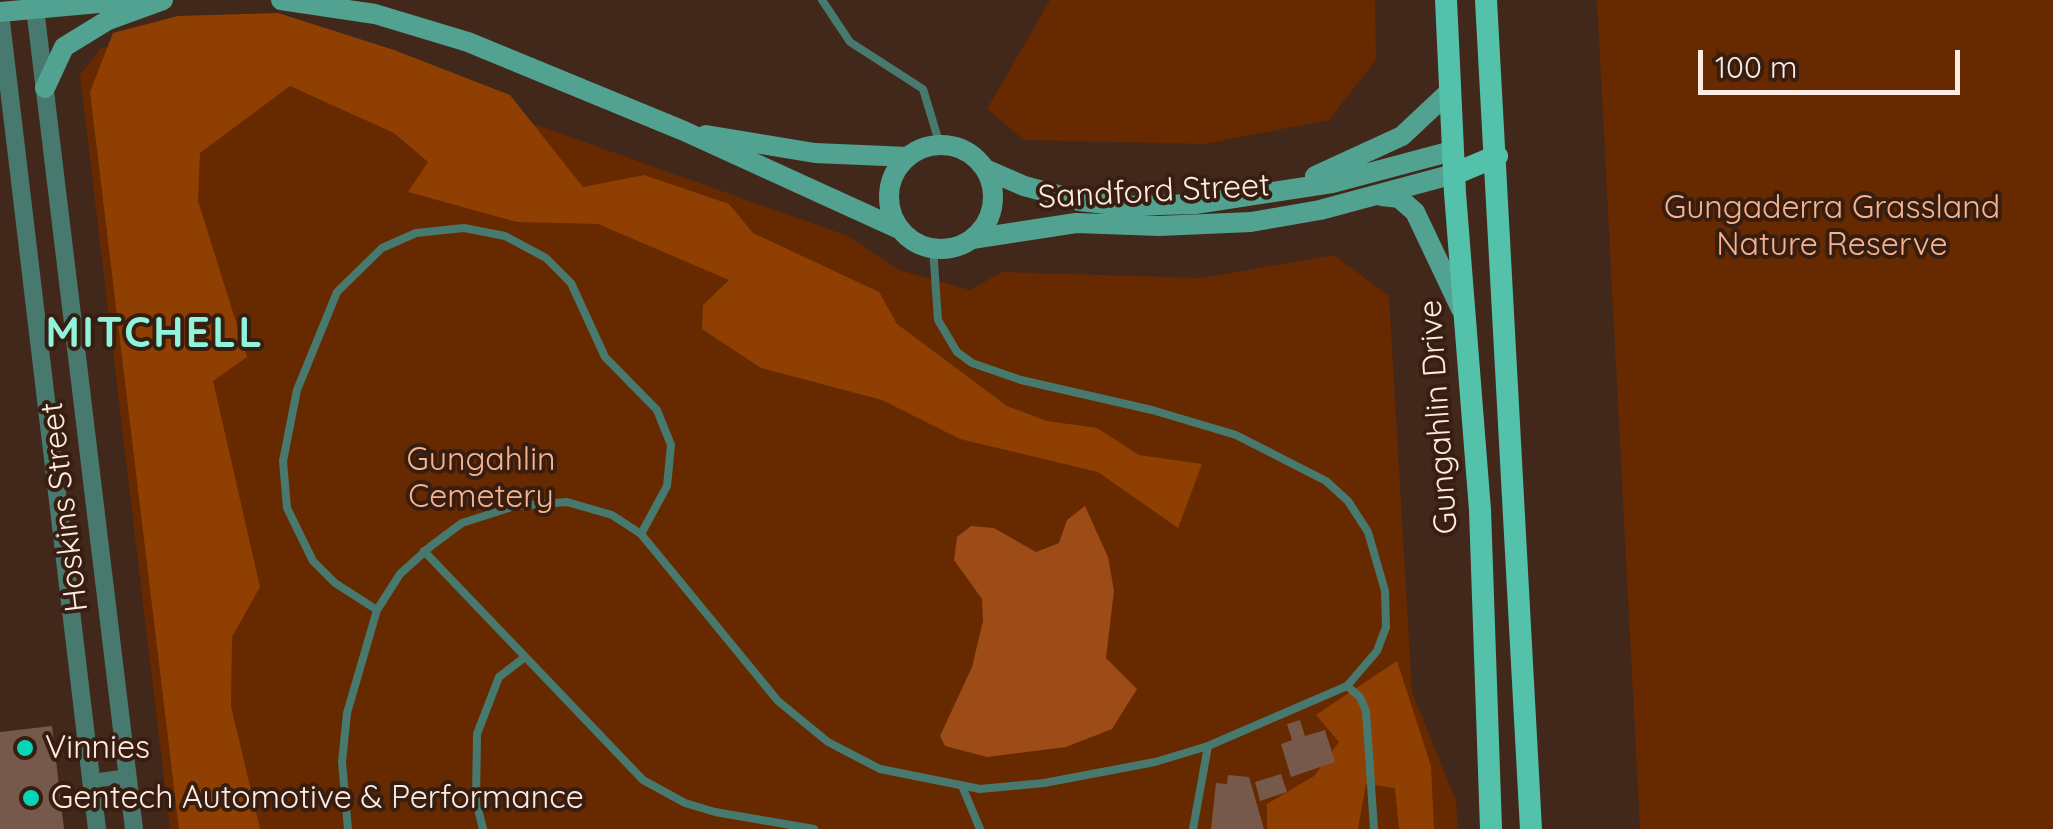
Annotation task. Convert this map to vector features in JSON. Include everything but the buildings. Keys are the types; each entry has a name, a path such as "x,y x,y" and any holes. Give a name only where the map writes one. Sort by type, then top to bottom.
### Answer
{"main road":[{"path":"0,13 35,4 132,0"},
{"path":"44,88 64,46 108,20 164,0"},
{"path":"281,0 375,14 468,42 684,131 933,248 953,248 972,239 993,206 985,168 966,150 940,145 908,157 814,153 684,131"},
{"path":"348,0 375,14"},
{"name":"Gungahlin Drive","path":"1446,0 1453,163 1480,520 1491,829"},
{"path":"1486,0 1530,829"},
{"path":"1246,198 1301,182 1383,148 1422,121 1450,91"},
{"path":"1453,163 1497,155"},
{"path":"901,230 890,206 889,192 908,157"},
{"name":"Sandford Street","path":"972,239 1076,222 1232,224 1376,196 1453,163"},
{"name":"Sandford Street","path":"985,168 1056,196 1124,206 1246,198 1453,163"},
{"path":"1376,196 1399,198 1414,212 1466,320"}],"street":[{"name":"Hoskins Street","path":"35,4 134,829"},
{"name":"Hoskins Street","path":"0,13 98,829"},
{"path":"92,781 128,776"}],"lane":[{"path":"822,0 850,42 924,89 940,145"},
{"path":"377,610 336,583 312,560 287,508 284,461 297,390 337,292 382,248 416,233 464,228 505,236 546,258 571,283 606,356 656,410 670,446 667,486 641,534"},
{"path":"348,829 342,762 347,713 377,610 400,574 424,551 462,523 515,506 567,502 612,515 641,534 778,700 828,742 880,769 962,786 1044,783 1155,762 1208,746 1347,686 1377,650 1386,627 1377,553 1348,500 1306,467 1236,436 1152,410 1021,380 972,363 957,352 938,320 933,248"},
{"path":"424,551 643,780 665,794 715,812 814,829"},
{"path":"483,829 474,780 477,734 499,677 525,657"},
{"path":"1347,686 1360,697 1366,710 1374,829"},
{"path":"1194,829 1208,746"},
{"path":"962,786 980,829"}],"green space":[{"path":"1050,0 1375,0 1376,60 1329,120 1204,144 1024,140 987,109"},
{"name":"Gungaderra Grassland Nature Reserve","path":"1597,0 2053,0 2053,829 1640,829"},
{"name":"Gungahlin Cemetery","path":"280,46 430,87 848,236 899,270 970,290 1002,272 1201,278 1334,255 1389,296 1412,692 1456,801 1458,829 170,829 80,75 102,47"}],"shaded area":[{"path":"278,13 394,50 510,95 583,187 644,175 729,204 753,233 879,292 897,324 1007,406 1047,421 1097,428 1139,455 1202,464 1178,528 1098,472 960,439 882,400 761,368 702,329 703,305 729,280 598,224 517,222 408,192 428,162 394,133 290,86 200,153 198,201 247,357 213,381 260,587 232,637 231,706 260,829 179,829 90,92 113,33 178,16"},
{"path":"1085,506 1108,557 1114,591 1106,658 1137,689 1112,729 1066,747 987,757 945,746 940,736 972,667 983,621 982,599 954,560 957,537 971,526 994,528 1036,552 1059,543 1067,520"},
{"path":"1397,661 1431,766 1434,829 1399,829 1395,788 1366,784 1358,829 1267,829 1267,804 1314,776 1339,742 1316,715"}],"place":[{"name":"Vinnies","path":"25,748"},
{"name":"Gentech Automotive & Performance","path":"31,798"}],"district":[{"name":"MITCHELL","path":"155,334"}]}
